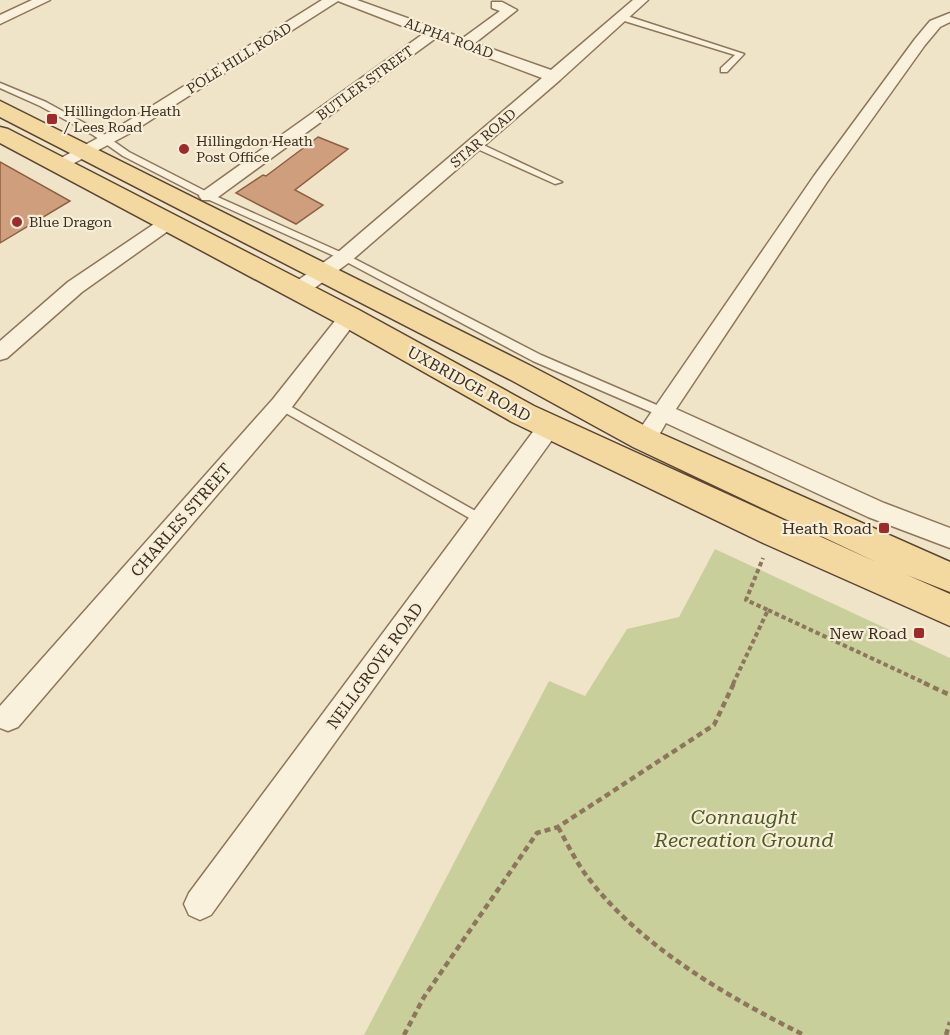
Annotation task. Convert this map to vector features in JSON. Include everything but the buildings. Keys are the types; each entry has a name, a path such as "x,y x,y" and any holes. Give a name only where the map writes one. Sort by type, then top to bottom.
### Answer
{"main road":[{"name":"UXBRIDGE ROAD","path":"0,108 82,152 333,266 521,373 644,439 900,557 950,577"},
{"name":"UXBRIDGE ROAD","path":"0,134 349,317 549,427 773,532 950,610"}],"street":[{"path":"0,20 43,0"},
{"name":"POLE HILL ROAD","path":"57,165 105,139 332,0"},
{"name":"ALPHA ROAD","path":"344,0 555,76"},
{"name":"STAR ROAD","path":"297,290 333,266 369,236 641,0"},
{"path":"944,0 950,8"},
{"path":"466,43 510,10 497,5"},
{"path":"644,439 820,180 935,24 950,17"},
{"name":"BUTLER STREET","path":"208,196 435,32"},
{"path":"0,353 61,298 169,222"},
{"name":"CHARLES STREET","path":"8,718 281,405 349,317"},
{"path":"662,412 876,510 950,538"},
{"name":"NELLGROVE ROAD","path":"200,904 549,427"}],"lane":[{"path":"621,18 740,54 724,70"},
{"path":"0,85 43,104 105,139 126,154 208,196 333,266 662,412"},
{"path":"476,144 558,182"},
{"path":"281,405 482,520"}],"path":[{"path":"773,532 746,600 950,695"},
{"path":"404,1035 424,997 537,833 558,827 714,725 768,610"},
{"path":"558,827 586,876 621,914 698,974 804,1035"},
{"path":"946,1035 950,1022"}],"green space":[{"name":"Connaught Recreation Ground","path":"715,549 950,658 950,1035 364,1035 549,681 585,696 627,629 679,617"}],"place":[{"name":"Hillingdon Heath / Lees Road","path":"52,119"},
{"name":"Hillingdon Heath Post Office","path":"184,149"},
{"name":"Blue Dragon","path":"17,222"},
{"name":"Heath Road","path":"884,528"},
{"name":"New Road","path":"919,633"}]}
